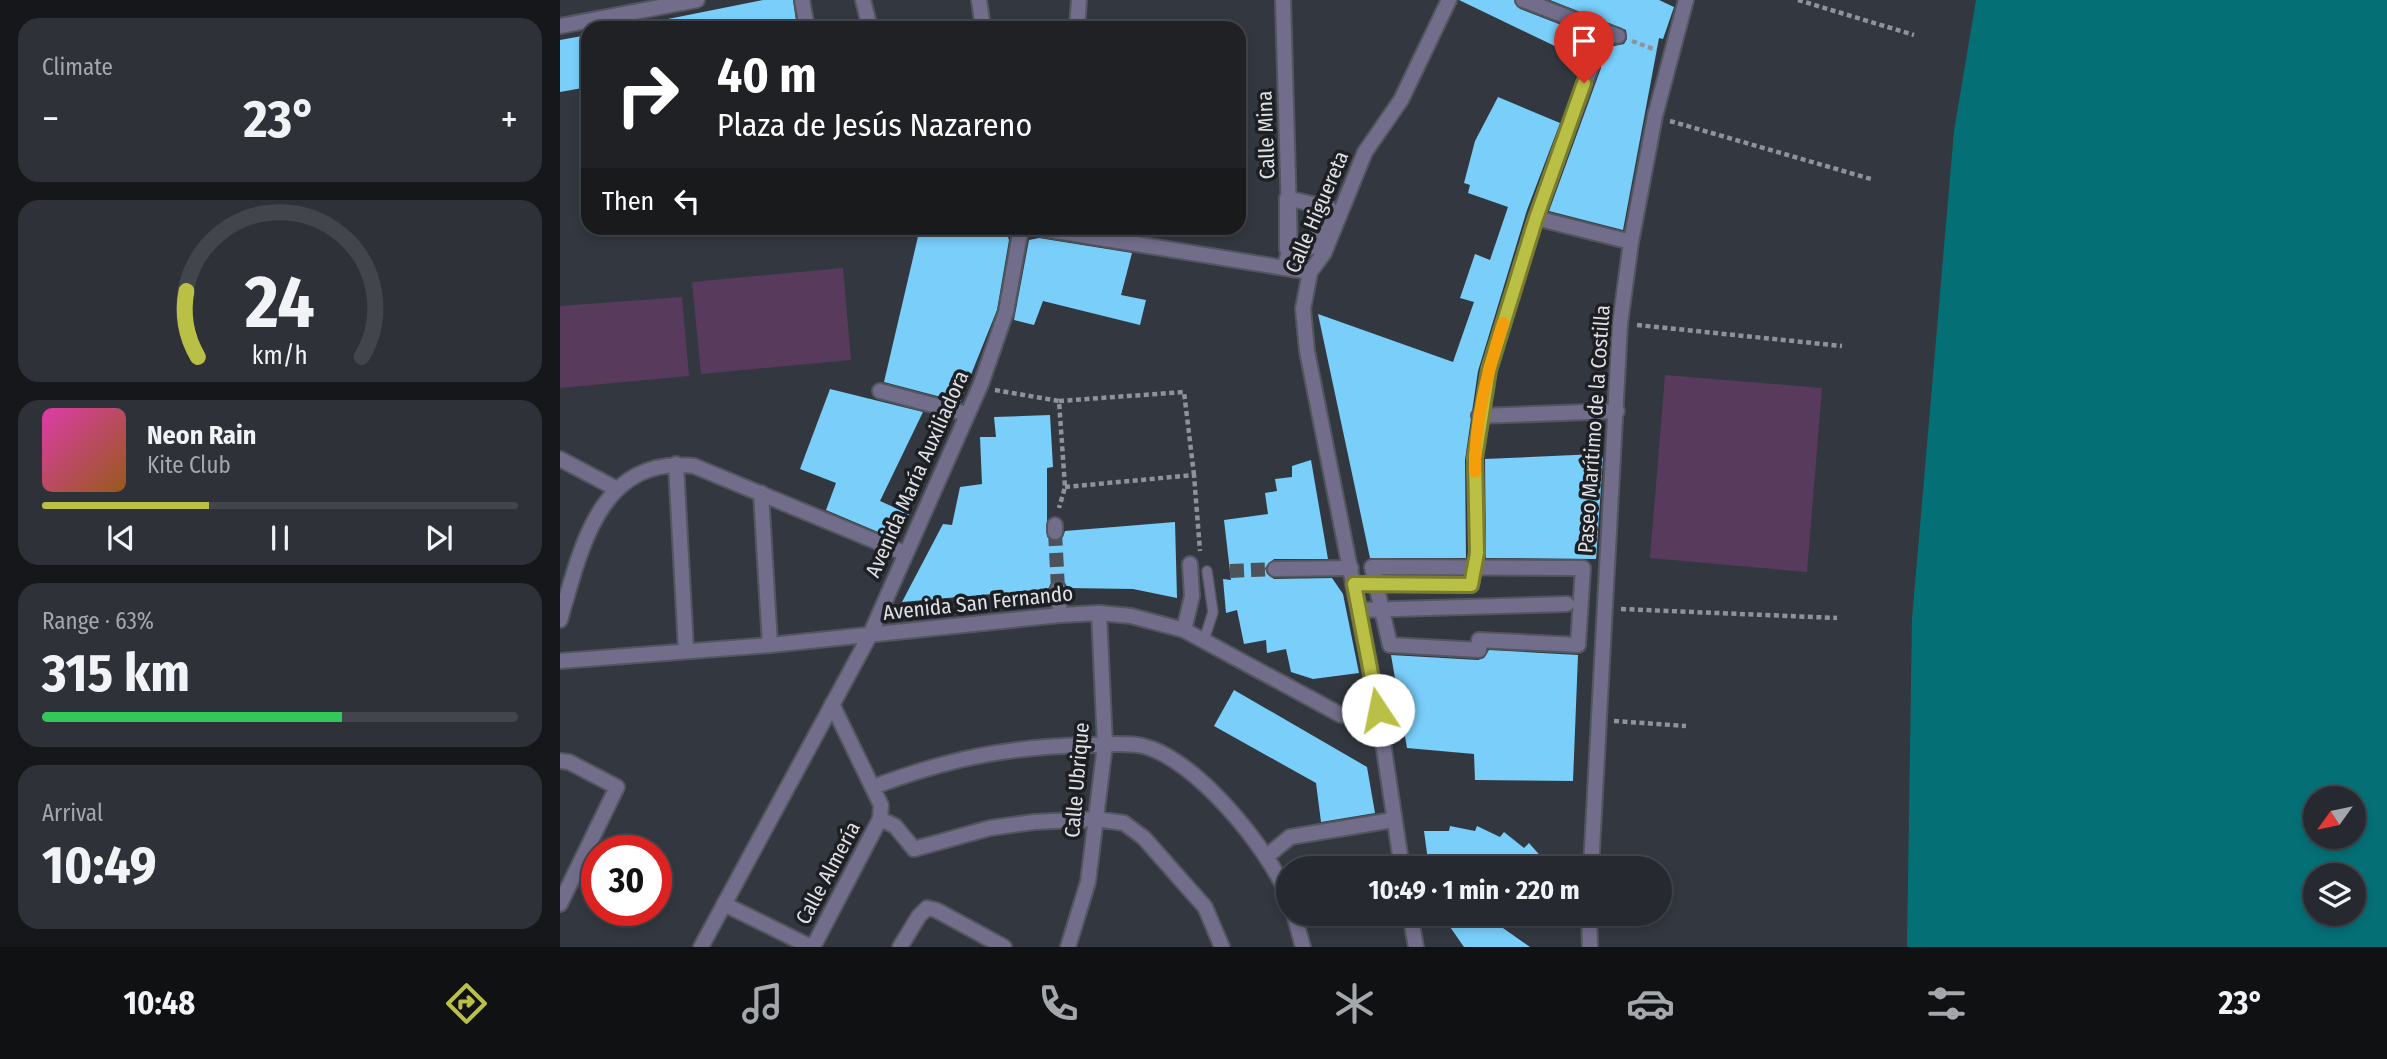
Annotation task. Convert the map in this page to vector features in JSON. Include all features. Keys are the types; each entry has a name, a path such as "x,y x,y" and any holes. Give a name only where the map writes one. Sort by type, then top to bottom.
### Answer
{"street":[{"path":"587,21 698,0"},
{"path":"802,0 806,21"},
{"path":"863,0 868,21"},
{"path":"979,0 982,21"},
{"path":"1078,21 1079,0"},
{"name":"Calle Mina","path":"1283,0 1290,249 1284,268"},
{"name":"Calle Higuereta","path":"1400,856 1378,710 1307,351 1303,309 1310,272 1324,253 1365,152 1401,100 1449,0"},
{"path":"1523,0 1609,35"},
{"name":"Paseo Marítimo de la Costilla","path":"1591,856 1620,324 1631,242 1655,116 1686,0"},
{"path":"560,26 581,22"},
{"path":"1354,584 1471,585 1474,567 1475,458 1479,416 1489,370 1536,218 1592,64"},
{"path":"1289,198 1329,208 1312,247 1290,249"},
{"path":"1536,218 1631,242"},
{"name":"Avenida María Auxiliadora","path":"701,947 870,635 981,384 1006,312 1020,235"},
{"path":"1083,235 1310,272"},
{"path":"880,391 967,414"},
{"path":"1479,416 1617,411"},
{"path":"560,459 615,488"},
{"path":"560,620 573,576 599,511 615,488 642,472 676,464 694,466 904,553"},
{"path":"676,464 686,650"},
{"path":"761,493 770,645"},
{"path":"1184,630 1192,596 1190,564"},
{"path":"1374,584 1390,645 1479,650 1479,640 1578,645 1583,568 1474,567"},
{"path":"1275,569 1352,568"},
{"path":"1058,589 1060,615"},
{"path":"1359,610 1567,604"},
{"name":"Avenida San Fernando","path":"560,661 770,645 913,628 1099,613 1131,616 1184,630 1341,715 1378,710"},
{"name":"Calle Ubrique","path":"1068,947 1088,882 1105,745 1099,613"},
{"name":"Calle Almería","path":"812,947 880,819 881,805 832,704"},
{"path":"873,787 977,754 1032,747 1143,746 1167,756 1200,782 1233,815 1276,874"},
{"path":"560,904 617,787 561,762"},
{"path":"880,819 895,826 914,849 990,828 1096,819 1124,823 1144,838 1205,907 1222,947"},
{"path":"1266,857 1290,837 1394,820"},
{"path":"724,904 812,947"},
{"path":"900,947 927,908 936,910 1004,947"},
{"path":"1297,926 1303,947"},
{"path":"1412,926 1416,947"},
{"path":"1589,926 1590,947"}],"lane":[{"path":"1204,640 1213,611 1207,571"}],"path":[{"path":"1798,0 1914,35"},
{"path":"1609,35 1672,55"},
{"path":"1655,116 1871,178"},
{"path":"1620,324 1842,346"},
{"path":"981,384 996,390 1059,401 1184,392 1201,560 1190,564"},
{"path":"1055,528 1065,487 1059,401"},
{"path":"1065,487 1194,475"},
{"path":"1603,608 1838,618"},
{"path":"1597,719 1686,726"}],"shaded area":[{"path":"843,268 851,360 701,374 692,282"},
{"path":"682,297 689,376 560,388 560,306"},
{"path":"1665,375 1822,388 1807,572 1650,558"}],"water":[{"path":"1976,0 2387,0 2387,947 1907,947 1912,619 1954,131"}],"building":[{"path":"763,0 793,0 796,21 668,21"},
{"path":"1459,0 1514,0 1520,9 1595,38 1596,44 1604,48 1624,44 1627,39 1626,30 1550,0 1659,0 1674,7 1663,39 1659,38 1623,230 1549,211 1601,68 1600,58 1591,54 1584,60"},
{"path":"581,36 581,88 560,92 560,40"},
{"path":"1498,97 1560,123 1527,210 1478,371 1465,460 1466,558 1370,558 1318,314 1453,362 1474,302 1460,298 1475,254 1490,260 1508,207 1468,193 1470,185 1464,183 1475,141"},
{"path":"918,235 1007,235 1009,240 997,310 960,402 884,382"},
{"path":"1039,238 1132,253 1121,295 1146,300 1140,325 1043,301 1034,325 1014,320 1029,240"},
{"path":"830,389 923,412 880,501 909,514 897,540 826,510 836,483 800,469"},
{"path":"1050,415 1053,467 1047,468 1047,537 1056,542 1063,537 1065,531 1175,522 1177,598 1133,589 1068,588 1058,579 1052,582 1048,589 902,602 943,524 952,525 960,487 982,484 980,437 996,437 994,417"},
{"path":"1597,454 1603,457 1596,559 1486,558 1485,459"},
{"path":"1311,460 1328,559 1274,559 1265,568 1267,574 1274,579 1332,578 1343,594 1359,673 1313,679 1291,672 1286,649 1267,653 1266,640 1244,644 1237,610 1226,613 1223,579 1231,580 1224,520 1268,514 1265,493 1277,491 1275,479 1292,477 1292,466"},
{"path":"1489,650 1578,655 1573,781 1475,780 1474,754 1407,748 1391,655 1478,660 1484,658"},
{"path":"1234,690 1367,767 1375,813 1321,822 1316,783 1214,726"},
{"path":"1450,826 1475,831 1477,826 1500,837 1504,832 1524,848 1529,843 1540,856 1427,856 1424,831 1449,831"},
{"path":"1449,926 1500,926 1530,947 1464,947"}],"tunnel":[{"path":"1592,64 1604,38"},
{"path":"1055,532 1058,589"},
{"path":"1230,571 1275,569"}],"slow traffic":[{"path":"1475,472 1479,416 1503,323"}],"route":[{"path":"1378,710 1354,584 1471,585 1477,553 1475,458 1479,416 1489,370 1536,218 1584,83"}]}
